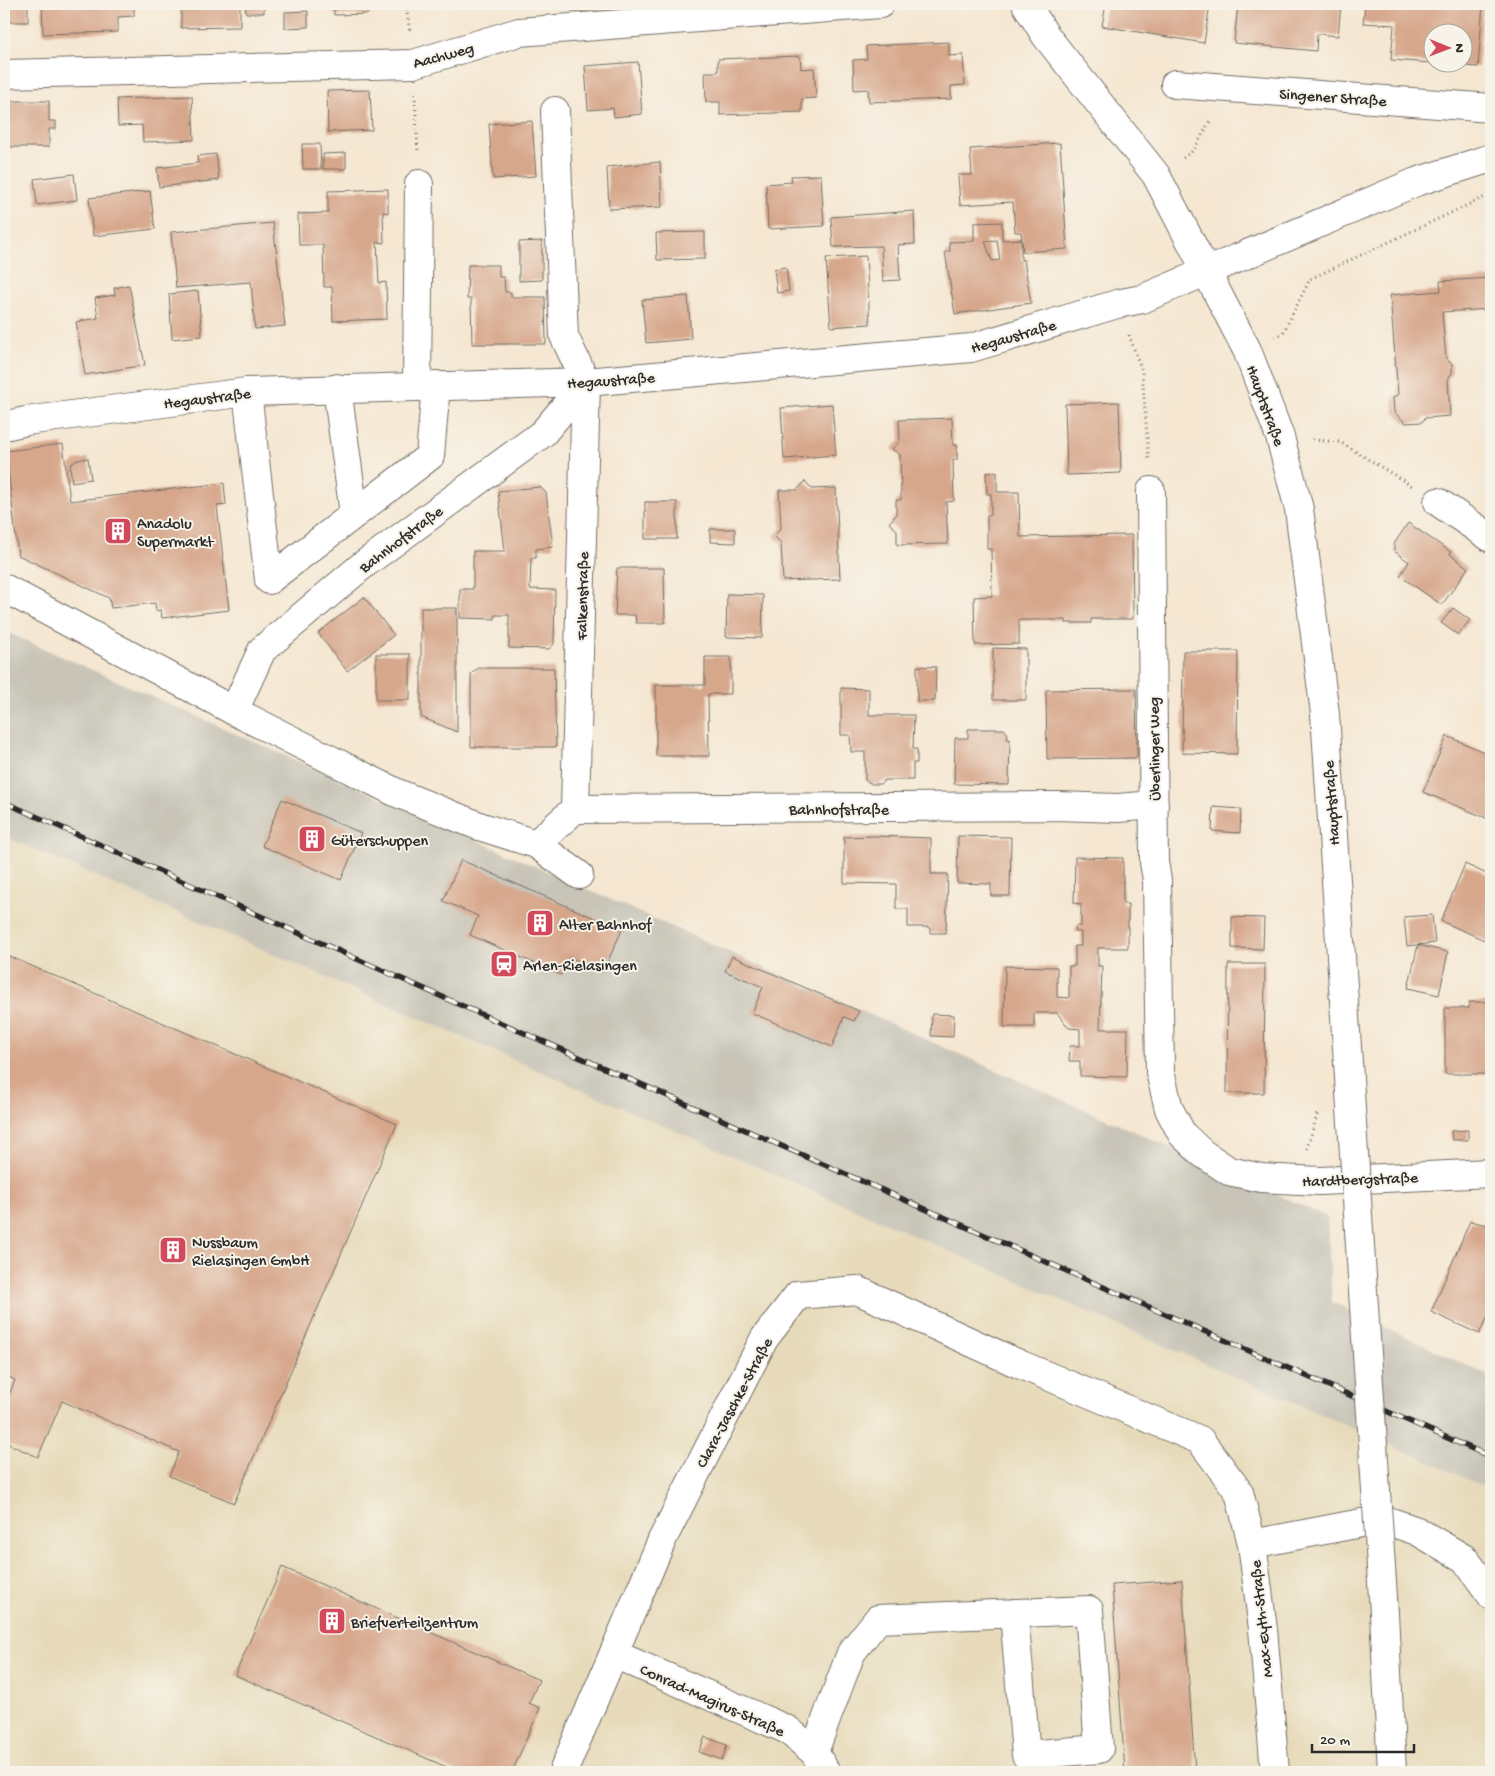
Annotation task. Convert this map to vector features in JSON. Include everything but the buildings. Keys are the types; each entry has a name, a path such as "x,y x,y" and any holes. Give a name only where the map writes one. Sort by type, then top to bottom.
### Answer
{"street":[{"name":"Aachweg","path":"4,74 413,64 519,32 880,4"},
{"name":"Hauptstraße","path":"1026,4 1046,36 1156,176 1208,270 1247,350 1280,437 1299,509 1324,714 1384,1613 1392,1772"},
{"name":"Singener Straße","path":"1175,84 1491,108"},
{"path":"555,111 564,336 586,382"},
{"path":"1208,270 1416,182 1491,158"},
{"path":"247,392 269,580 430,456 419,184"},
{"name":"Hegaustraße","path":"4,426 26,421 247,392 427,385 586,382 971,348 1117,304 1142,299 1208,270"},
{"name":"Bahnhofstraße","path":"234,711 262,650 363,565 544,433 586,382"},
{"name":"Falkenstraße","path":"575,809 586,382"},
{"path":"337,388 354,514"},
{"name":"Überlinger Weg","path":"1151,491 1154,805 1160,1072 1169,1108 1182,1134 1202,1153 1228,1171"},
{"path":"1438,502 1491,538"},
{"path":"4,588 234,711 397,793 479,826 536,844 579,874"},
{"name":"Bahnhofstraße","path":"575,809 1057,806 1118,808 1154,805"},
{"path":"536,844 575,809"},
{"name":"Hardtbergstraße","path":"1228,1171 1261,1178 1320,1181 1491,1173"},
{"name":"Clara-Jaschke-Straße","path":"563,1772 662,1540 764,1339 798,1295 857,1290 1019,1364 1200,1440 1240,1492 1252,1544"},
{"name":"Max-Eyth-Straße","path":"1275,1772 1263,1629 1252,1544 1382,1519 1417,1531 1465,1559 1491,1596"},
{"path":"820,1762 851,1653 878,1619 1014,1613 1089,1610 1099,1749 1026,1755 1014,1613"},
{"name":"Conrad-Magirus-Straße","path":"614,1654 788,1730 820,1762"}],"path":[{"path":"413,64 419,184"},
{"path":"1156,176 1194,150 1228,88"},
{"path":"1247,350 1283,333 1310,279 1491,194"},
{"path":"1117,304 1142,371 1151,491"},
{"path":"1280,437 1340,442 1438,502"}],"shaded area":[{"path":"4,631 1327,1217 1332,1302 1491,1377 1491,1489 4,836"},
{"path":"4,836 1491,1489 1491,1772 4,1772"}],"railway":[{"path":"4,802 483,1015 1491,1457"}],"place":[{"name":"Anadolu Supermarkt","path":"118,531"},
{"name":"Güterschuppen","path":"312,839"},
{"name":"Alter Bahnhof","path":"540,923"},
{"name":"Arlen-Rielasingen","path":"504,964"},
{"name":"Nussbaum Rielasingen GmbH","path":"173,1250"},
{"name":"Briefverteilzentrum","path":"332,1621"}]}
